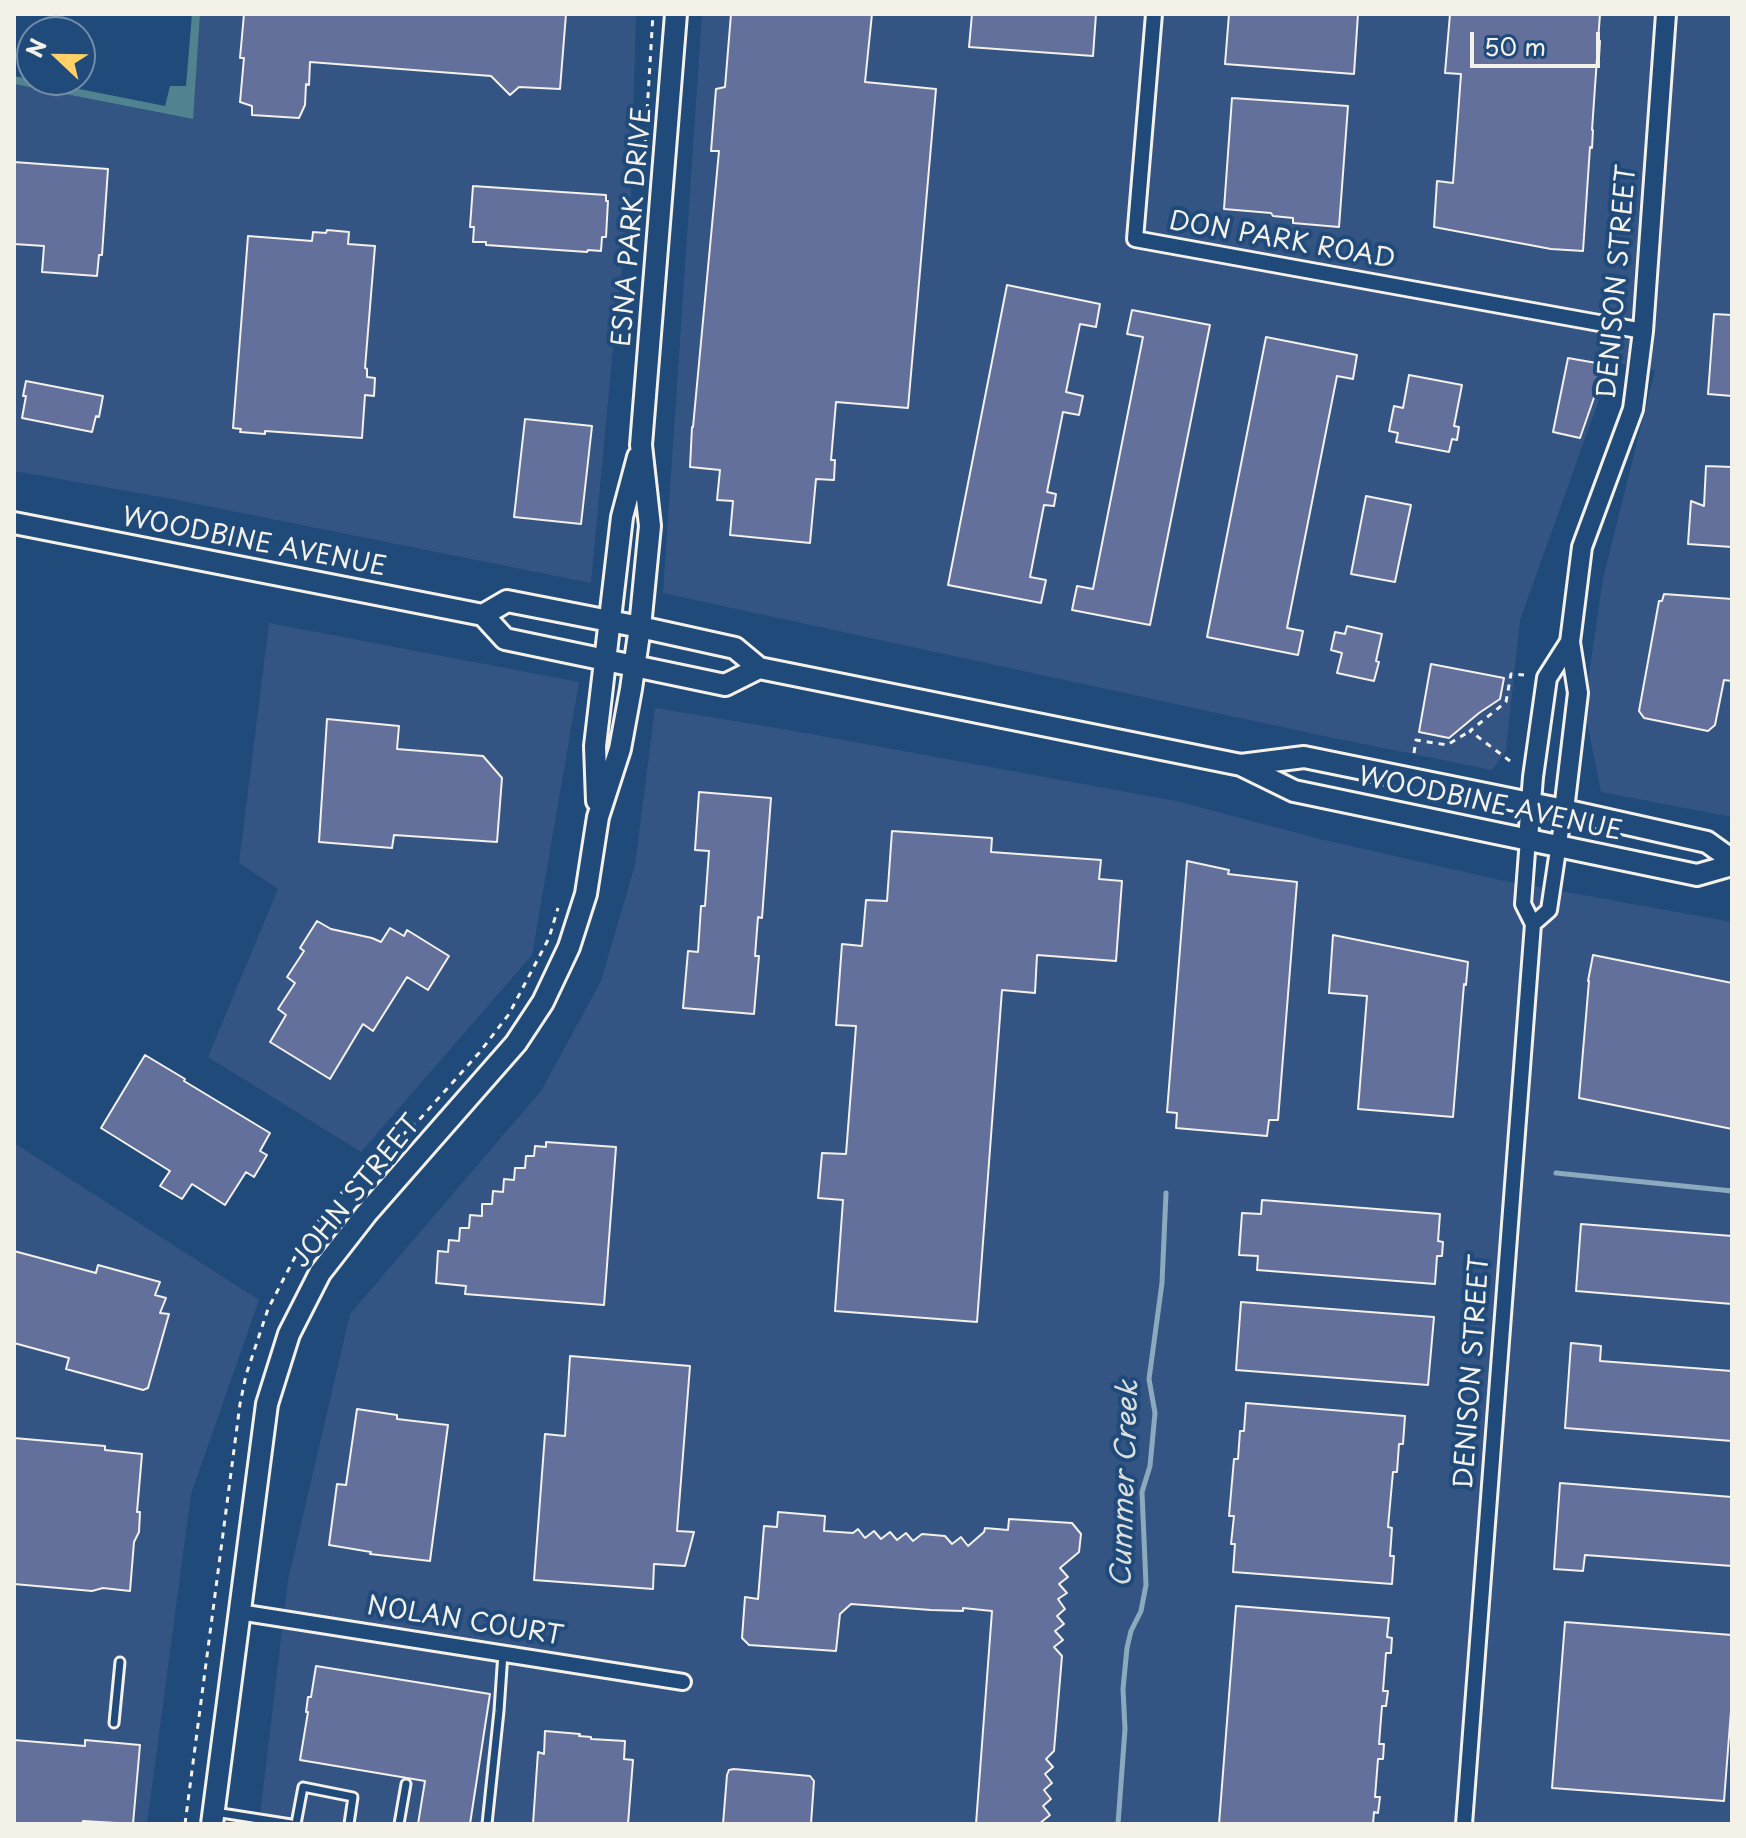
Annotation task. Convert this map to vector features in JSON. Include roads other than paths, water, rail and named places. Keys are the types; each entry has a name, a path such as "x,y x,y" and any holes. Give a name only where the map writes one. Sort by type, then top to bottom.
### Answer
{"main road":[{"name":"ESNA PARK DRIVE","path":"611,621 622,517 641,445 676,14"},
{"name":"ESNA PARK DRIVE","path":"640,627 650,526 641,445"},
{"name":"WOODBINE AVENUE","path":"14,523 483,615 505,639 725,685 759,668"},
{"name":"WOODBINE AVENUE","path":"483,615 507,601 611,621 735,648 759,668 1241,765 1294,791 1697,875 1732,863"},
{"name":"JOHN STREET","path":"598,817 595,746 611,621"},
{"name":"JOHN STREET","path":"212,1818 267,1404 289,1334 329,1261 366,1214 516,1043 543,1002 569,947 586,894 598,817 620,749 640,627"},
{"name":"WOODBINE AVENUE","path":"1241,765 1304,757 1707,842 1732,863"}],"street":[{"name":"DON PARK ROAD","path":"1154,14 1135,239 1643,331"},
{"name":"DENISON STREET","path":"1533,924 1549,910 1564,810 1578,693 1570,642 1582,547 1633,409 1643,331 1666,14"},
{"name":"DENISON STREET","path":"1464,1824 1533,924 1523,904 1530,803 1547,678 1570,642"},
{"name":"NOLAN COURT","path":"239,1612 683,1682"}],"lane":[{"path":"487,1824 503,1653"},
{"path":"114,1723 120,1662"},
{"path":"399,1824 406,1784"},
{"path":"212,1818 293,1824 303,1787 353,1797 349,1824"}],"waterway":[{"name":"Cummer Creek","path":"1556,1173 1732,1191"},
{"name":"Cummer Creek","path":"1118,1824 1127,1648 1141,1611 1146,1585 1142,1492 1150,1466 1155,1413 1149,1379 1162,1283 1166,1193"}]}
